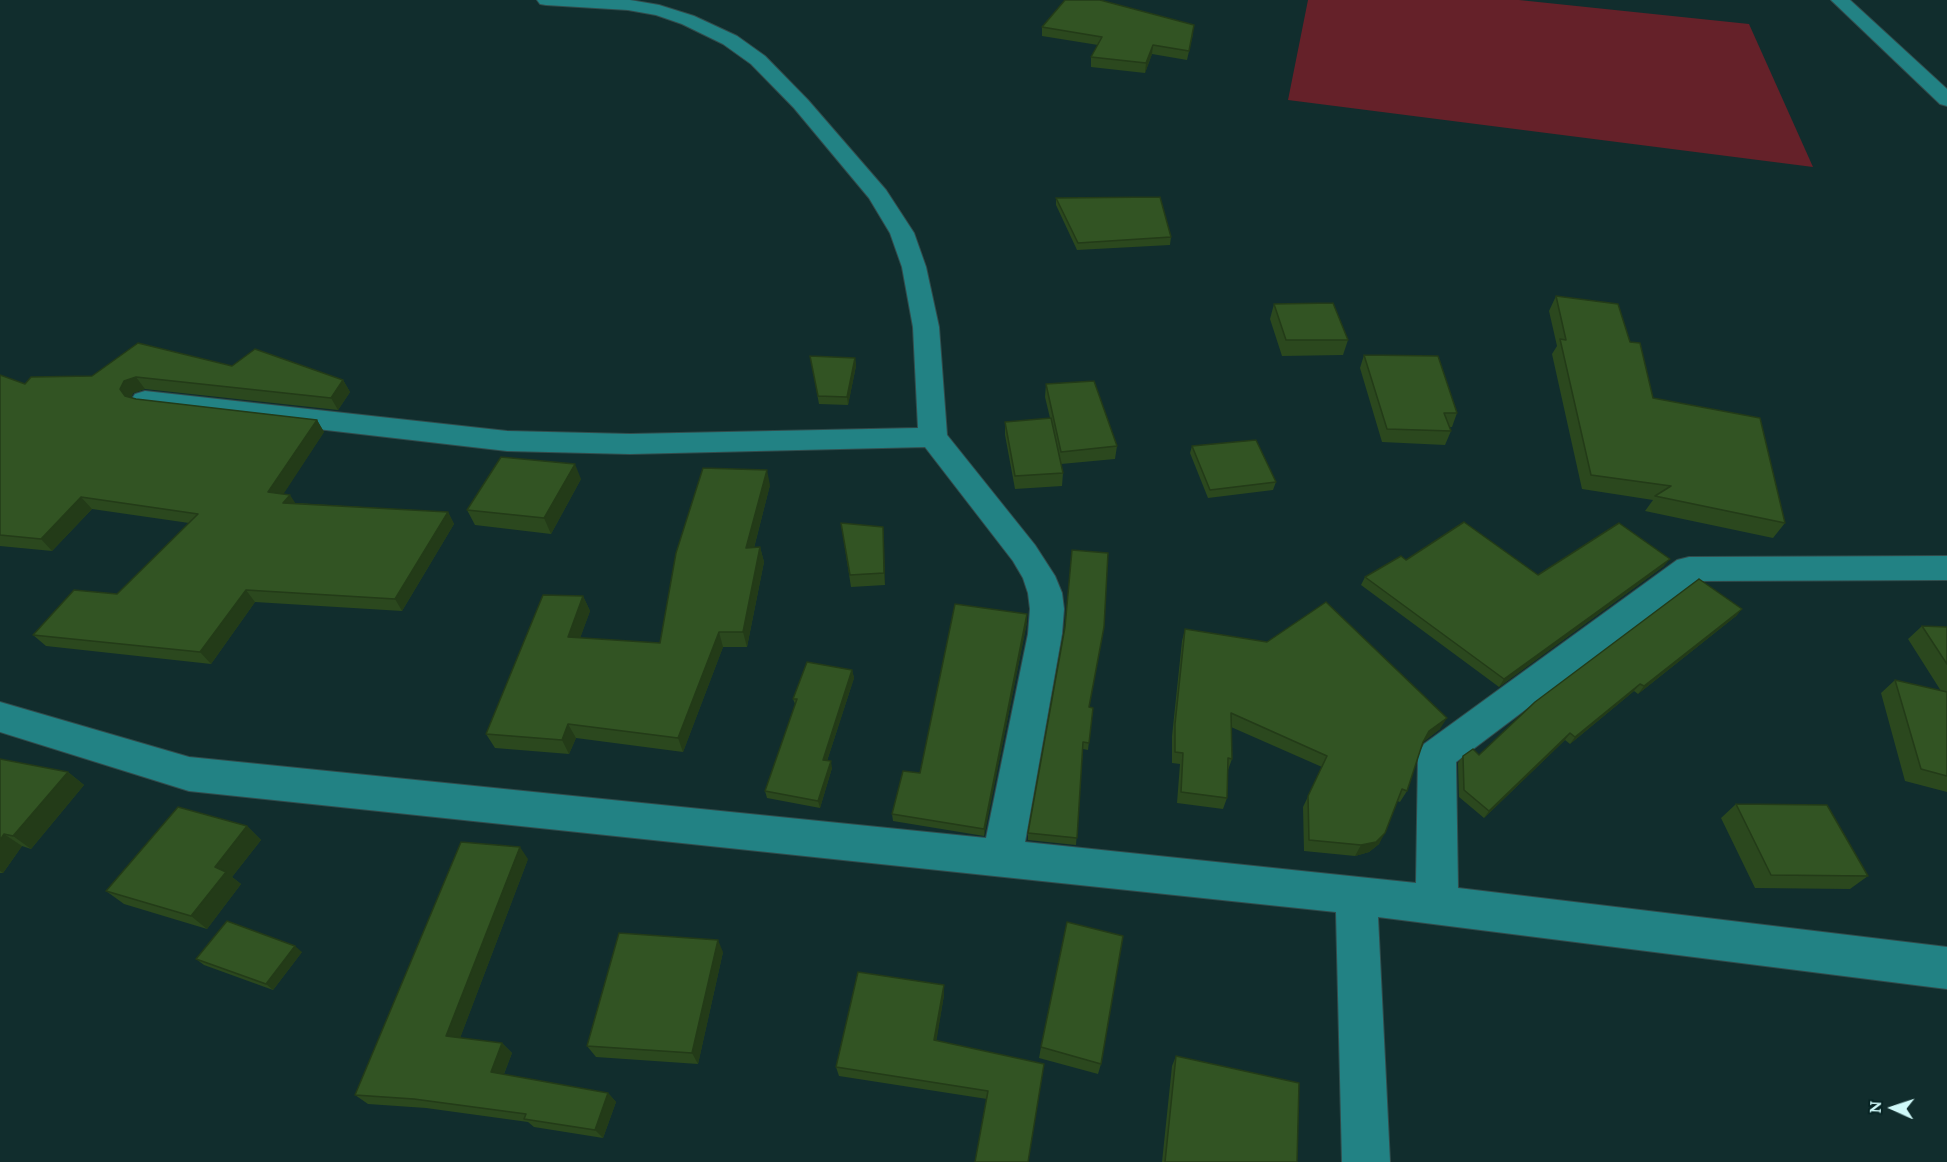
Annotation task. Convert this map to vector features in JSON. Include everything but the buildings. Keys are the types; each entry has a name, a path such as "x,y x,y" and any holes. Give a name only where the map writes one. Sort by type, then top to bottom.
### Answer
{"street":[{"path":"546,0 628,5 659,10 688,20 730,40 758,60 801,104 878,195 902,233 914,267 926,327 933,437 1024,554 1039,576 1045,593 1047,609 1045,634 1002,859"},
{"path":"1840,0 1947,100"},
{"path":"145,400 507,441 630,444 933,437"},
{"path":"1437,905 1437,756 1689,569 1947,568"},
{"path":"0,717 189,774 1356,895 1947,968"},
{"path":"1356,895 1366,1162"}],"shaded area":[{"path":"1308,0 1519,0 1749,24 1813,167 1288,100"}]}
